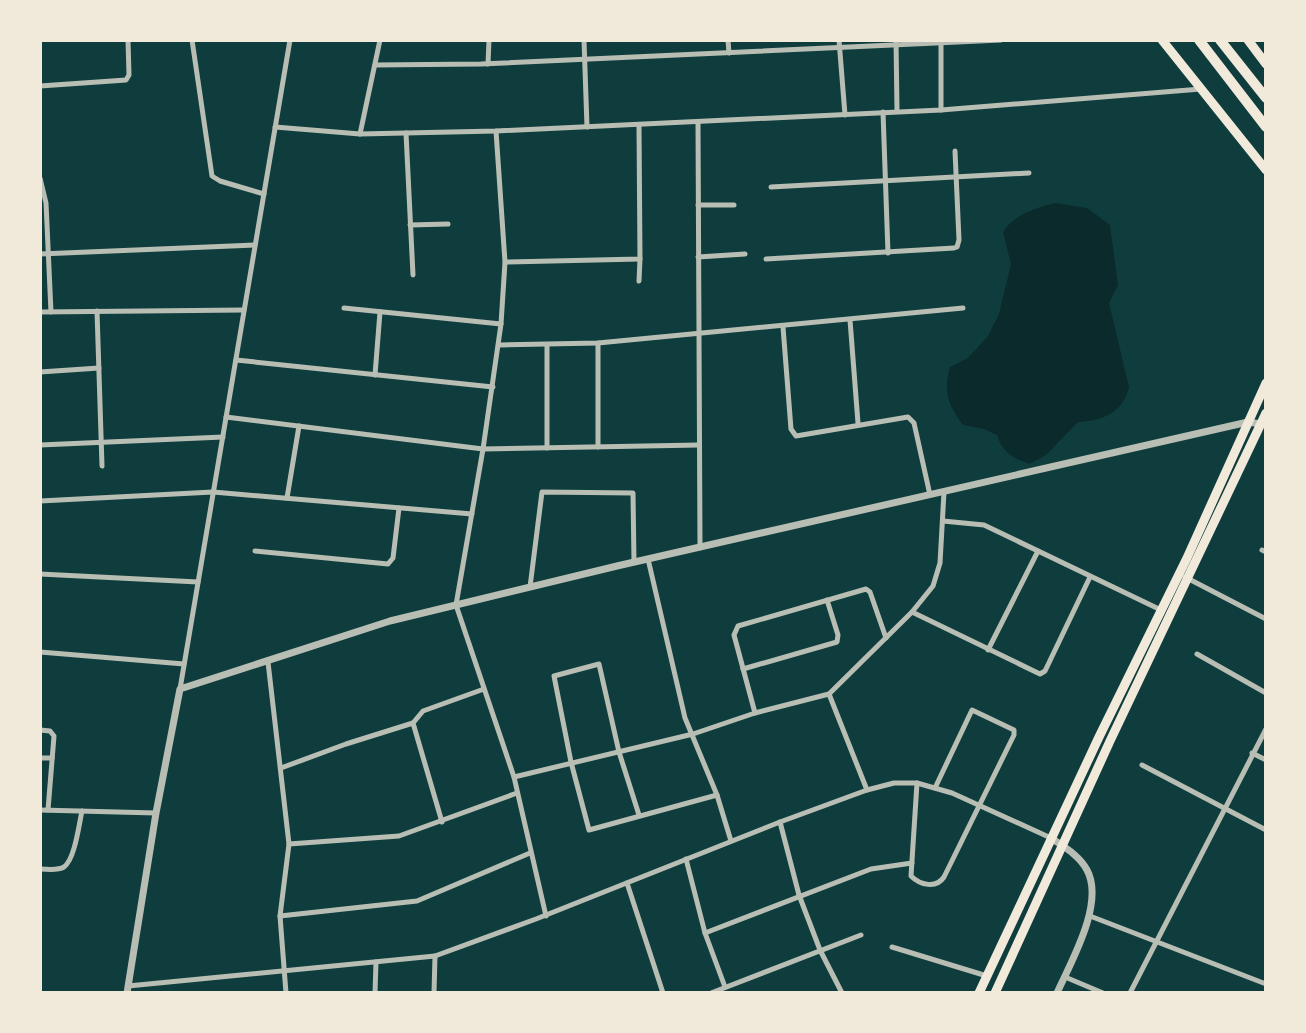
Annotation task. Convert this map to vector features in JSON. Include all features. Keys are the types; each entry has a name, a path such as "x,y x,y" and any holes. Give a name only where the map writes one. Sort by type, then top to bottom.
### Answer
{"highway":[{"path":"1199,40 1266,127"},
{"path":"1220,40 1266,98"}],"main road":[{"path":"1163,40 1266,170"},
{"path":"1248,40 1266,64"},
{"path":"995,993 1183,576 1266,383"},
{"path":"979,993 1161,610 1183,576 1266,413"}],"street":[{"path":"40,86 126,80 129,75 128,40"},
{"path":"192,40 212,176 220,181 264,194"},
{"path":"290,40 127,989 435,956 546,916 731,841 867,790 894,783 917,783 980,805 1051,838 1079,860 1089,875 1092,898 1090,916 1058,993"},
{"path":"360,134 380,40"},
{"path":"488,64 489,40"},
{"path":"584,40 587,127"},
{"path":"728,40 729,52"},
{"path":"839,40 845,115"},
{"path":"375,65 488,64 839,49 896,42 1002,40"},
{"path":"896,42 897,111"},
{"path":"941,43 941,110"},
{"path":"275,127 360,134 496,131 941,110 1201,89"},
{"path":"883,112 888,253"},
{"path":"698,122 699,548"},
{"path":"639,125 639,281"},
{"path":"496,131 505,262 501,324 456,605 514,778 546,916"},
{"path":"406,133 413,275"},
{"path":"766,259 957,247 955,151"},
{"path":"771,187 1029,173"},
{"path":"40,178 46,203 51,312"},
{"path":"698,205 734,205"},
{"path":"411,225 448,224"},
{"path":"40,254 255,245"},
{"path":"698,257 745,254"},
{"path":"505,262 640,258"},
{"path":"344,308 501,324"},
{"path":"499,345 598,343 963,309"},
{"path":"40,312 244,310"},
{"path":"97,311 102,466"},
{"path":"375,375 380,312"},
{"path":"850,320 858,424"},
{"path":"783,327 791,429 796,436 903,416 911,419 930,495"},
{"path":"598,343 598,447"},
{"path":"547,345 547,448"},
{"path":"236,360 493,387"},
{"path":"40,372 99,368"},
{"path":"226,417 483,449 699,445"},
{"path":"180,689 390,621 634,562 1248,422 1261,424"},
{"path":"286,498 299,426"},
{"path":"40,445 223,437"},
{"path":"40,501 214,492 472,514"},
{"path":"530,587 541,492 633,493 634,562"},
{"path":"514,778 693,734 755,713 829,694 912,612 933,586 938,574 944,492"},
{"path":"255,551 388,564 393,558 399,508"},
{"path":"943,521 984,525 1161,610"},
{"path":"988,650 1038,551"},
{"path":"648,559 685,718 718,795 731,841"},
{"path":"40,574 198,582"},
{"path":"1183,576 1266,619"},
{"path":"912,612 1037,673 1042,673 1090,577"},
{"path":"755,713 734,635 738,626 863,589 868,590 886,638"},
{"path":"743,669 837,642 838,635 827,600"},
{"path":"40,652 184,664"},
{"path":"1197,653 1266,693"},
{"path":"268,662 289,844 280,916 286,993"},
{"path":"639,815 619,752 599,664 554,676 571,762 589,830 718,795"},
{"path":"281,768 413,723 423,711 484,689"},
{"path":"829,694 867,790"},
{"path":"917,783 911,876 914,880 928,884 940,883 1015,731 974,710 970,711 935,788"},
{"path":"413,723 442,822"},
{"path":"1130,993 1266,729"},
{"path":"40,730 52,733 48,810"},
{"path":"1252,753 1266,760"},
{"path":"40,758 52,758"},
{"path":"1142,765 1266,830"},
{"path":"289,844 390,838 442,822 517,793"},
{"path":"40,810 156,813"},
{"path":"40,869 56,869 67,864 73,851 82,811"},
{"path":"780,822 799,895 820,950 842,993"},
{"path":"280,916 417,901 530,853"},
{"path":"686,859 705,933 725,987"},
{"path":"705,933 871,869 912,863"},
{"path":"627,883 663,993"},
{"path":"1090,916 1265,983"},
{"path":"711,993 861,935"},
{"path":"892,947 986,976"},
{"path":"433,993 435,956"},
{"path":"375,993 376,961"},
{"path":"1065,977 1103,993"}],"water":[{"path":"1055,203 1087,208 1110,225 1118,285 1109,303 1129,387 1117,409 1095,420 1078,422 1046,455 1029,464 1009,454 997,435 963,425 950,404 947,384 950,367 968,358 988,336 999,314 1011,264 1003,232 1020,216"}]}
